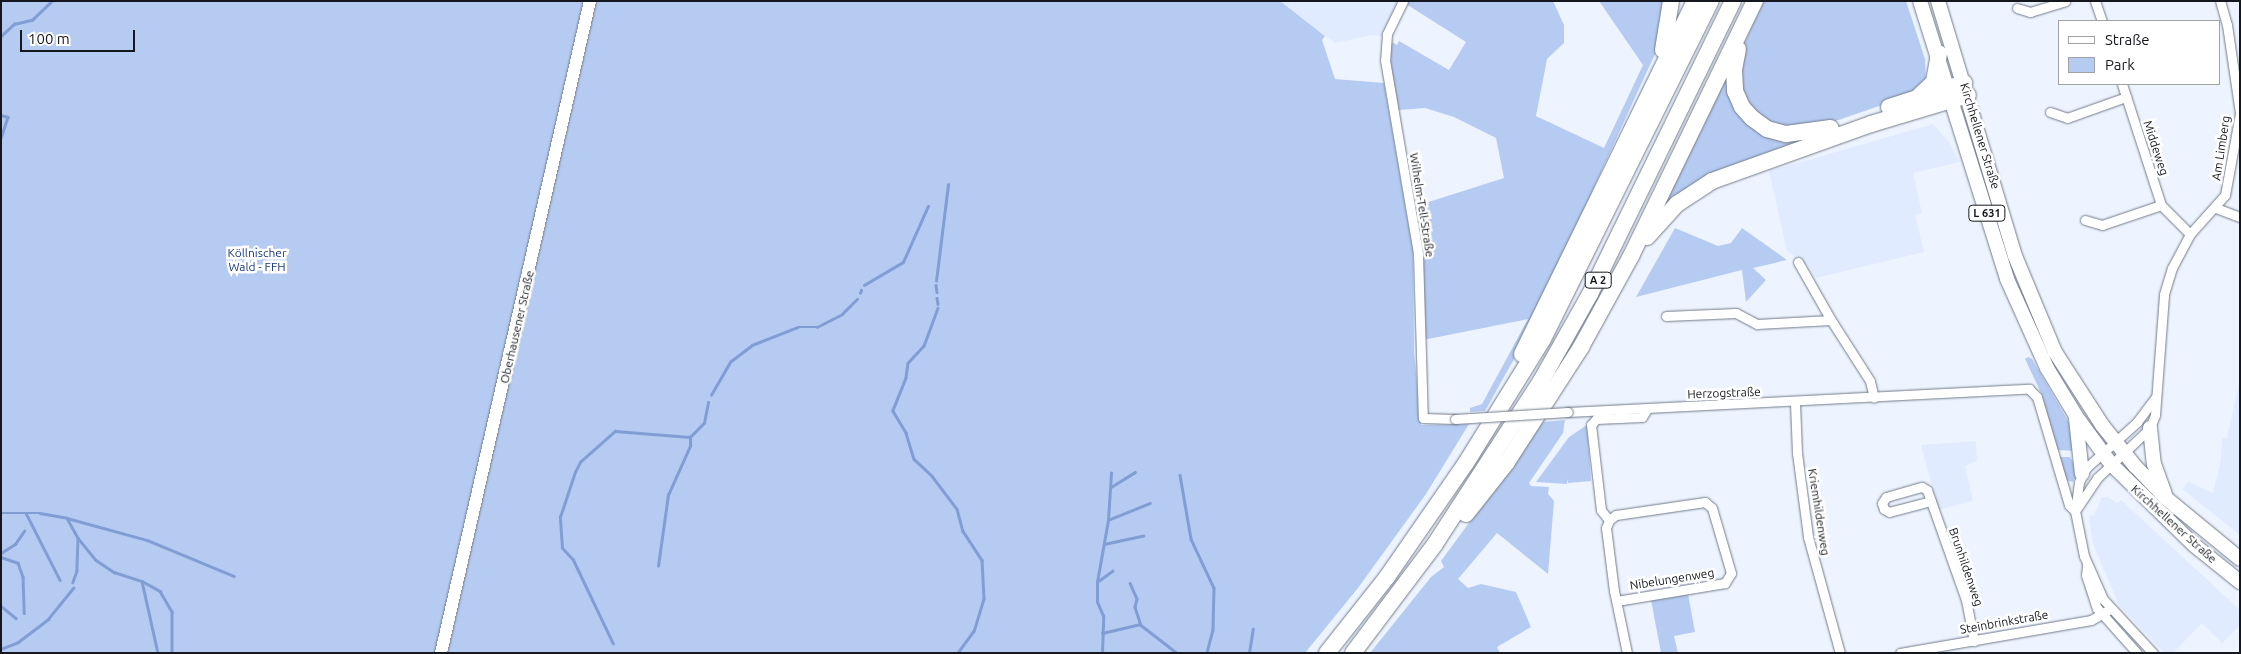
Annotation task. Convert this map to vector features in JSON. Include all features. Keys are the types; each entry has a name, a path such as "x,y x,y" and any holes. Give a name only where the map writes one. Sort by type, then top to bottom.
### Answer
{"highway":[{"path":"1636,116 1662,53 1671,1"},
{"path":"1466,462 1469,442 1537,326 1636,116 1695,1"},
{"name":"A 2","path":"1327,653 1387,576 1466,462 1543,339 1711,1"},
{"name":"A 2","path":"1353,653 1435,544 1512,428 1590,294 1733,1"},
{"path":"1435,544 1458,525 1544,408 1631,256 1756,1"},
{"path":"1756,1 1736,54 1734,80 1742,107 1767,129 1786,134 1808,133 1918,97 1959,91"},
{"path":"1918,97 1934,82 1939,53"},
{"path":"1631,256 1678,204 1712,181 1959,91"}],"main road":[{"name":"Oberhausener Straße","path":"441,653 590,1"},
{"name":"Kirchhellener Straße","path":"1920,1 1939,53 1959,91 2031,299 2060,360 2119,447 2167,499 2240,559"},
{"name":"Kirchhellener Straße","path":"1938,1 2007,279 2030,336 2076,416 2107,458 2172,525 2240,582"},
{"path":"2076,416 2082,474"},
{"path":"2150,428 2154,464 2167,499"}],"street":[{"name":"Wilhelm-Tell-Straße","path":"1403,1 1387,34 1384,60 1418,254 1423,418"},
{"path":"2017,8 2030,12 2065,1"},
{"path":"2095,1 2102,20"},
{"name":"Am Limberg","path":"2150,428 2155,415 2164,294 2172,268 2190,234 2216,208 2225,195 2240,114 2227,25 2220,1"},
{"name":"Middeweg","path":"2122,85 2161,206 2190,234"},
{"path":"2050,112 2067,118 2126,97"},
{"path":"2085,220 2102,224 2161,206"},
{"path":"2216,208 2240,217"},
{"path":"1798,262 1831,320 1870,381 1874,398"},
{"path":"1666,316 1736,313 1756,324 1831,320"},
{"name":"Herzogstraße","path":"1423,418 1455,419 1568,412 1795,403 2026,389 2037,397 2069,505 2075,511"},
{"path":"2075,511 2107,458 2119,447 2155,398"},
{"name":"Kriemhildenweg","path":"1795,403 1797,453 1808,537 1840,653"},
{"name":"Nibelungenweg","path":"1609,520 1601,510 1592,421 1642,417 1647,409"},
{"path":"2137,653 2106,612 2087,566 2075,511 2082,474 2107,458 2119,447 2150,428"},
{"path":"1922,487 1927,490 1931,501 1889,512 1884,509 1882,502 1886,497 1922,487"},
{"name":"Brunhildenweg","path":"1931,501 1966,600 1974,641"},
{"name":"Nibelungenweg","path":"1616,601 1725,583 1731,573 1712,508 1704,502 1616,515 1609,520 1606,528 1616,601 1627,653"},
{"path":"2106,612 2153,653"},
{"name":"Steinbrinkstraße","path":"1900,653 1974,641 2106,612"}],"shaded area":[{"path":"1280,1 1398,1 1382,36 1372,35 1335,43"},
{"path":"1933,124 1949,142 1960,162 1913,173 1922,213 1915,215 1924,252 1816,278 1807,265 1787,251 1769,171"},
{"path":"2240,380 2240,535 2182,489 2189,482 2213,493 2221,460 2222,438 2227,438"},
{"path":"1976,441 1977,461 1965,466 1973,501 1938,510 1921,445"},
{"path":"2102,497 2108,497 2117,503 2121,500 2240,610 2240,625 2222,643 2202,623 2173,653 2164,653 2119,605 2093,544 2089,516 2094,515"}],"green space":[{"name":"Köllnischer Wald - FFH","path":"1,1 1280,1 1325,36 1322,40 1335,79 1384,83 1413,251 1414,351 1421,425 1469,424 1426,494 1358,588 1305,653 1,653"},
{"path":"1408,1 1553,1 1564,25 1564,43 1547,59 1536,116 1604,148 1643,65 1599,1 1666,1 1656,52 1523,343 1485,411 1470,412 1470,408 1482,404 1528,319 1423,340 1423,246 1416,206 1504,178 1496,138 1454,117 1425,108 1399,110 1389,59 1390,41 1397,45 1399,41 1449,70 1466,42 1406,4"},
{"path":"1764,1 1906,1 1925,59 1926,85 1914,94 1821,126 1793,131 1758,118 1739,88 1742,48"},
{"path":"1729,64 1748,120 1820,134 1733,167 1655,220"},
{"path":"1675,228 1718,246 1731,243 1742,228 1787,260 1753,268 1766,280 1746,302 1742,270 1636,297"},
{"path":"2028,357 2032,359 2070,424 2078,451 2057,450 2042,395 2025,359"},
{"path":"1565,420 1563,433 1529,483 1531,486 1549,487 1548,494 1554,501 1548,574 1497,533 1458,579 1468,588 1481,584 1516,592 1531,627 1497,647 1500,653 1370,653 1431,577 1444,567 1441,561 1543,422"},
{"path":"1587,425 1591,481 1568,483 1567,479 1567,484 1536,482 1569,437"},
{"path":"2059,457 2070,457 2073,462 2077,473 2073,482 2066,480"},
{"path":"1688,594 1695,632 1674,636 1678,653 1661,653 1651,600"}],"waterway":[{"path":"1,36 14,24 32,20 52,1"},
{"path":"1,115 8,117 1,138"},
{"path":"936,281 948,185"},
{"path":"864,285 903,262 928,206"},
{"path":"936,285 937,292"},
{"path":"937,298 938,304"},
{"path":"711,395 731,361 752,345 798,327 817,327 842,314 857,299"},
{"path":"938,308 924,346 908,363 906,378 893,411 906,433 914,459 932,476 957,509 963,531 982,560 984,599 974,631 958,653"},
{"path":"658,566 668,495 690,446 690,437 704,423 708,402"},
{"path":"613,644 573,560 562,548 560,517 575,472 580,462 615,431 690,437"},
{"path":"1111,487 1135,472"},
{"path":"1102,653 1103,616 1097,602 1097,582 1108,520 1111,473"},
{"path":"1180,475 1191,539 1214,588 1213,630 1207,653"},
{"path":"1108,520 1150,503"},
{"path":"1,513 40,513 67,518 78,538 77,571 73,582"},
{"path":"26,513 60,580"},
{"path":"67,518 147,540 234,576"},
{"path":"1,553 15,544 24,531"},
{"path":"1104,544 1143,536"},
{"path":"78,538 96,560 114,572 142,581 158,653"},
{"path":"1,557 18,563 23,577 24,613"},
{"path":"1097,582 1112,571"},
{"path":"142,581 160,591 172,612 172,653"},
{"path":"1130,583 1137,599 1135,607 1141,625 1177,653"},
{"path":"1,649 18,642 48,619 73,588"},
{"path":"1,606 16,618"},
{"path":"1102,633 1138,625"},
{"path":"1249,653 1253,629"}]}
